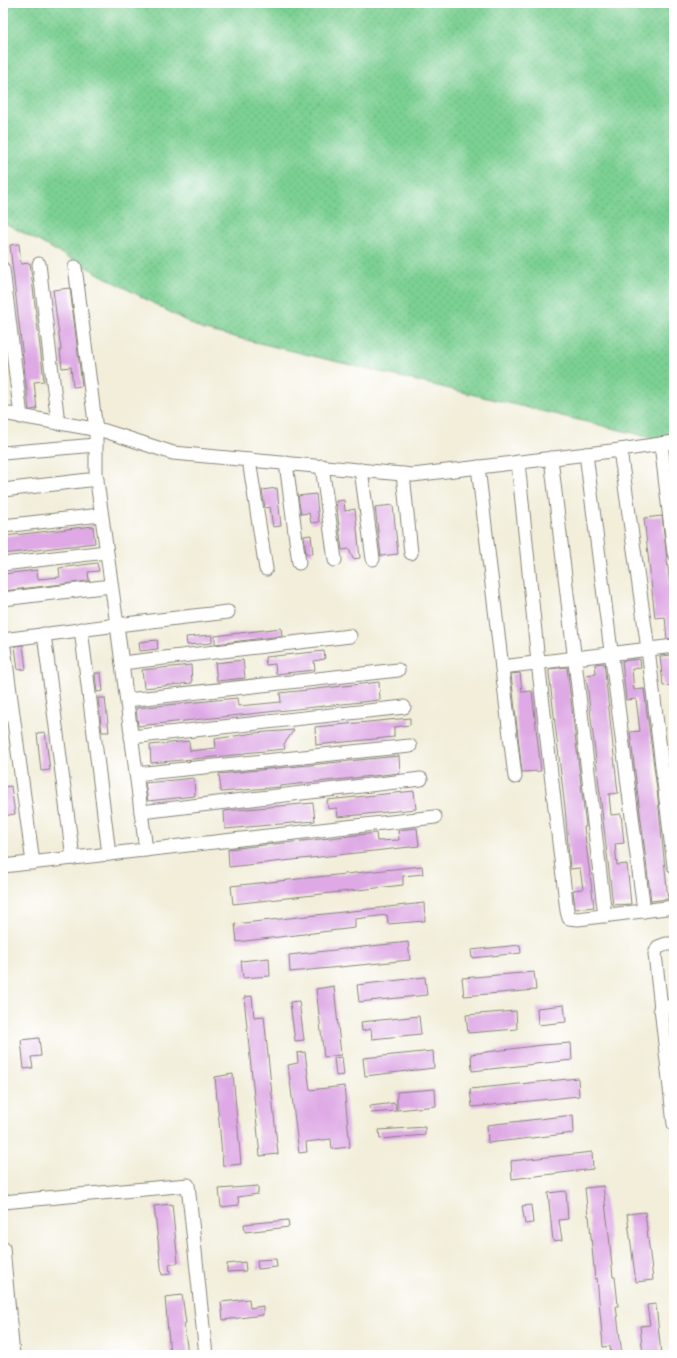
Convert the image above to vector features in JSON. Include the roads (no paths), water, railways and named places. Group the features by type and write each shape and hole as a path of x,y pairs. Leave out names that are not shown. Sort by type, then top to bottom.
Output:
{"street":[{"path":"39,264 58,423"},
{"path":"75,268 96,430 97,479 146,850"},
{"path":"3,269 21,416"},
{"path":"3,413 96,430 173,453 413,475 674,442"},
{"path":"661,444 674,553"},
{"path":"3,453 96,445"},
{"path":"620,450 648,649 674,866"},
{"path":"586,454 644,911"},
{"path":"551,458 605,916"},
{"path":"249,460 266,569"},
{"path":"518,462 538,662 566,911 569,918 578,919 674,907"},
{"path":"286,463 299,563"},
{"path":"322,466 335,560"},
{"path":"478,467 515,778"},
{"path":"361,470 373,559"},
{"path":"403,474 411,553"},
{"path":"3,490 97,479"},
{"path":"3,526 102,515"},
{"path":"3,564 106,552"},
{"path":"3,599 111,586"},
{"path":"33,863 3,640 81,629 228,612"},
{"path":"81,629 110,854"},
{"path":"44,634 73,858"},
{"path":"122,663 350,636"},
{"path":"502,667 674,646"},
{"path":"126,700 398,670"},
{"path":"131,737 404,707"},
{"path":"136,774 410,746"},
{"path":"141,812 421,780"},
{"path":"3,866 436,817"},
{"path":"674,944 666,944 658,948 655,954 660,1008 672,1082 674,1124"},
{"path":"660,1008 674,1006"},
{"path":"3,1202 188,1185 206,1355"},
{"path":"3,1248 13,1355"}]}
